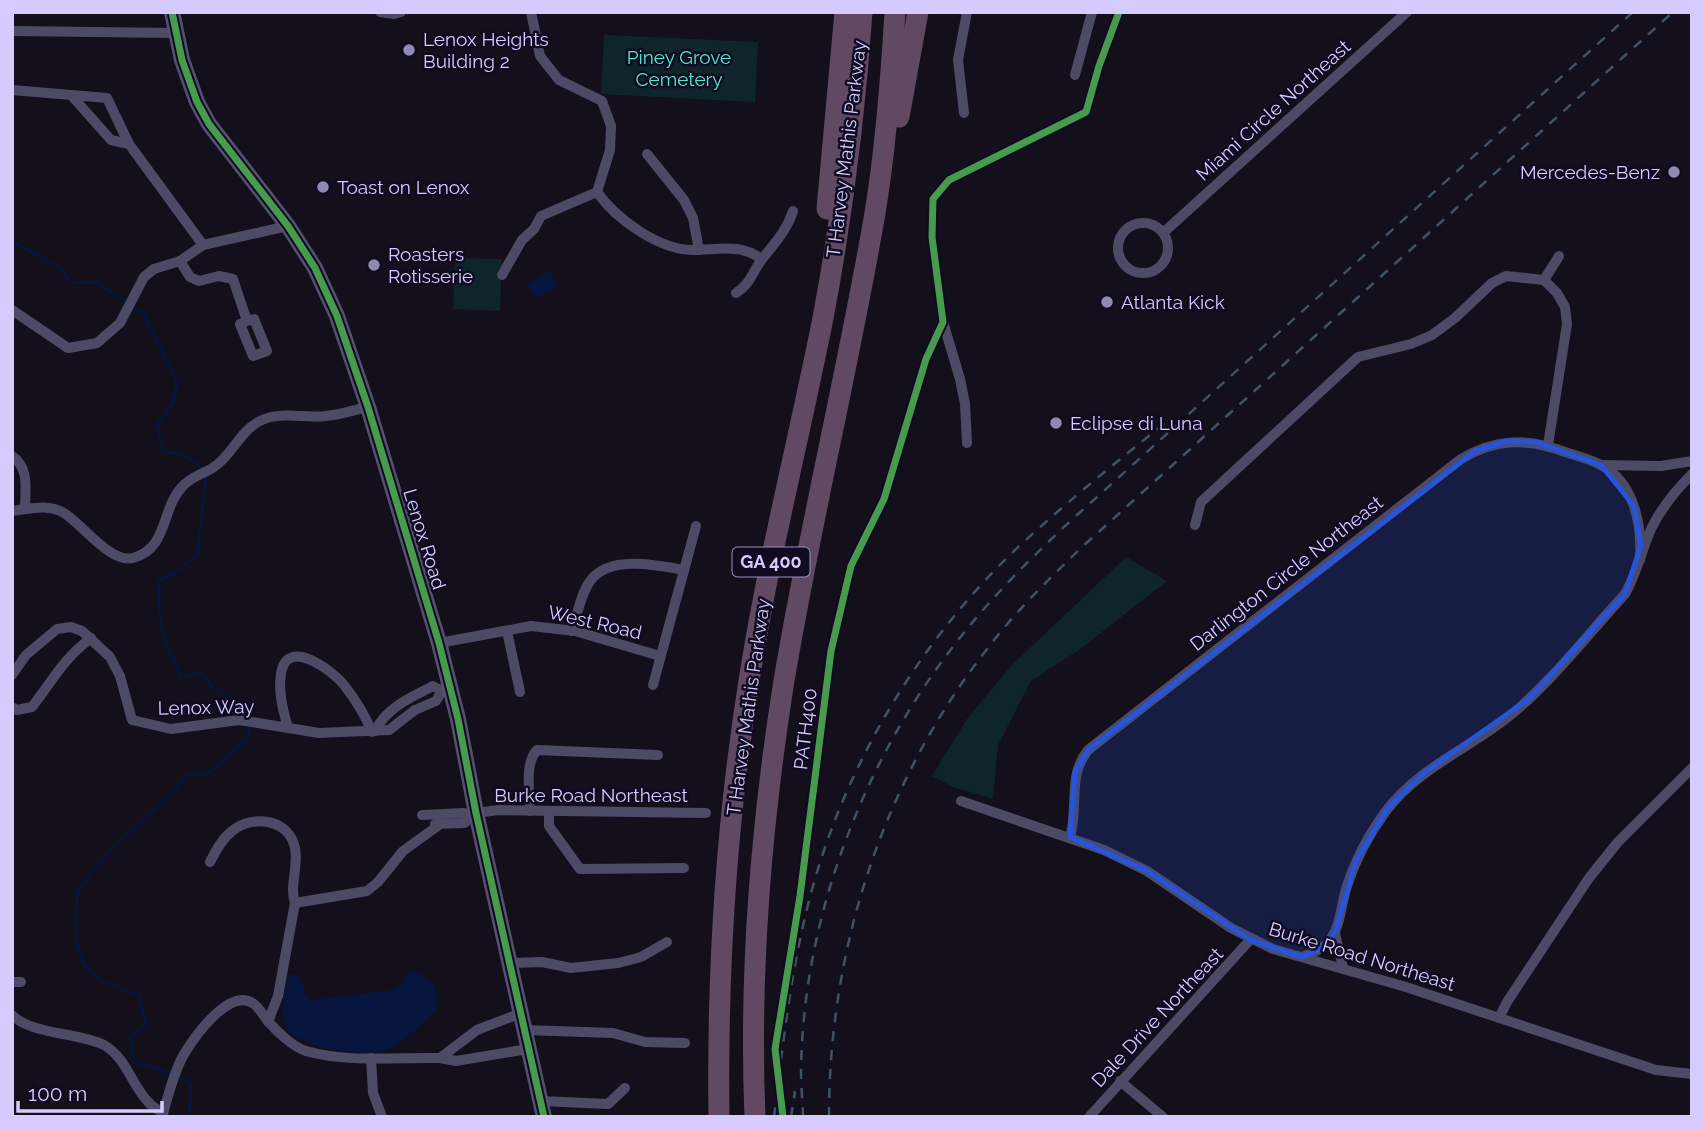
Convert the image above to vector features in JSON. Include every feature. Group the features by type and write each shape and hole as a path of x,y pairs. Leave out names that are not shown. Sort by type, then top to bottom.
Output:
{"highway":[{"path":"793,456 827,202 845,12"},
{"name":"T Harvey Mathis Parkway","path":"719,1117 722,946 735,786 751,668 841,212 862,12"},
{"name":"T Harvey Mathis Parkway","path":"755,1117 757,934 776,738 795,622 876,211 895,12"},
{"path":"876,211 891,158 918,12"}],"street":[{"name":"Lenox Road","path":"172,12 187,79 197,102 209,124 288,226 315,268 327,292 368,407 439,643 472,814 510,962 542,1109"},
{"path":"380,12 401,12"},
{"path":"502,275 522,240 534,229 541,216 597,192 610,150 611,126 602,101 559,80 552,72 540,56 531,12"},
{"path":"964,113 958,60 967,12"},
{"path":"1075,75 1092,12"},
{"name":"Miami Circle Northeast","path":"1163,233 1408,12"},
{"path":"12,32 176,33"},
{"path":"12,90 107,98 129,145 203,245"},
{"path":"71,95 111,140 129,145"},
{"path":"647,154 684,200 693,218 699,250"},
{"path":"597,192 609,209 626,223 667,245 690,250 746,250 761,259"},
{"path":"736,293 751,279 761,259 775,246 793,211"},
{"path":"1144,223 1163,233 1168,251 1166,259 1158,268 1137,273 1125,266 1119,258 1117,246 1124,231 1131,226 1144,223"},
{"path":"12,310 68,348 97,344 120,323 144,277 154,269 180,261 203,245 288,226"},
{"path":"1544,280 1559,256"},
{"path":"180,261 190,277 199,281 219,276 233,279 247,321"},
{"path":"1195,525 1201,502 1358,356 1411,344 1432,335 1455,318 1492,283 1506,276 1544,280 1557,293 1565,307 1567,324 1548,445"},
{"path":"943,322 965,404 967,443"},
{"path":"12,511 40,506 63,512 106,549 122,558 131,559 147,553 158,540 172,500 182,485 212,468 229,454 246,431 258,422 282,416 326,416 368,407"},
{"name":"Darlington Circle Northeast","path":"1070,837 1075,822 1075,772 1088,750 1461,458 1491,444 1524,441 1548,445 1601,465 1661,466 1692,461"},
{"path":"12,456 23,466 25,509"},
{"name":"Darlington Circle Northeast","path":"1601,465 1620,482 1634,506 1640,531 1640,560"},
{"path":"1343,968 1335,933 1346,887 1370,833 1388,808 1424,773 1494,727 1530,698 1625,594 1633,581 1651,529 1663,507 1692,474"},
{"path":"653,685 696,526"},
{"path":"572,631 590,581 602,570 645,563 684,570"},
{"name":"West Road","path":"439,643 531,626 572,631 660,656"},
{"path":"12,675 26,655 57,629 71,627 91,638 75,650 57,670 32,707 17,710 12,707"},
{"path":"508,631 520,692"},
{"name":"Lenox Way","path":"91,638 110,657 120,676 132,720 148,726 171,729 239,720 319,733 389,730 415,710 436,701 446,689"},
{"path":"288,728 281,699 281,671 291,658 310,658 342,683 374,731 393,709 409,699 433,686 446,689"},
{"path":"409,699 415,710"},
{"path":"530,811 529,767 537,750 658,755"},
{"path":"1499,1018 1589,878 1618,842 1692,768"},
{"name":"Burke Road Northeast","path":"961,801 1104,850 1147,871 1250,940 1656,1070 1692,1074"},
{"name":"Burke Road Northeast","path":"295,903 367,891 403,852 446,821 463,813 498,810 706,813"},
{"path":"549,811 549,826 580,869 684,868"},
{"path":"210,862 222,840 235,828 257,820 277,825 288,834 295,846 292,894 295,903 278,996 268,1022"},
{"path":"1302,957 1324,946 1335,933"},
{"name":"Dale Drive Northeast","path":"1089,1117 1250,940"},
{"path":"510,962 542,962 570,968 618,963 641,957 667,942"},
{"path":"12,1015 17,1020 38,1027 104,1045 122,1063 149,1104 163,1115 166,1098 183,1057 207,1023 228,1004 238,999 253,1002 268,1022 301,1050 334,1058 440,1058 456,1061 528,1049"},
{"path":"440,1058 461,1043 467,1042 477,1030 521,1013"},
{"path":"525,1030 613,1033 645,1041 685,1043"},
{"path":"461,1043 465,1059"},
{"path":"371,1058 373,1093 382,1117"},
{"path":"1120,1081 1163,1117"},
{"path":"542,1109 608,1104 625,1088"}],"highlighted area":[{"path":"1506,441 1536,442 1601,465 1634,506 1641,545 1625,594 1530,698 1424,773 1388,808 1356,861 1335,933 1318,950 1302,957 1250,940 1147,871 1070,837 1075,772 1088,750 1475,451"}],"green space":[{"name":"Piney Grove Cemetery","path":"604,35 758,42 755,102 601,94"},
{"path":"455,258 502,259 500,311 453,309"},
{"path":"1126,557 1167,581 1079,650 1031,681 998,745 993,799 953,787 932,776 967,719 1011,666"}],"water":[{"path":"550,270 557,286 536,298 527,285"},
{"path":"415,972 434,987 436,1011 389,1049 365,1053 315,1045 290,1032 284,1024 282,1006 287,975 298,975 305,995 311,1000 394,990 404,977"}],"waterway":[{"path":"12,241 61,269 71,283 96,282 126,302"},
{"path":"132,306 143,313 176,380 172,403 157,423 163,451 186,456 201,468"},
{"path":"204,474 206,478 197,555 172,575 159,581 161,620 166,641 181,677 202,672 213,688 252,709 251,718"},
{"path":"171,1075 152,1066 136,1064 131,1037 146,1024 139,995 102,981 93,975 81,958 76,929 78,892 119,842 167,798 187,774 207,774 248,739 250,724"},
{"path":"177,1077 191,1083 189,1117"}],"railway":[{"path":"803,1117 801,1074 804,1015 813,956 827,898 846,840 869,785 896,732 928,681 963,634 1012,578 1065,526 1633,12"},
{"path":"829,1117 839,991 869,869 891,811 918,754 950,700 987,649 1020,609 1081,548 1673,12"},
{"path":"774,1117 784,1034 810,897 843,801 889,710 916,666 980,586 1052,517 1165,423"},
{"path":"791,1117 795,1091"}],"cycle path":[{"path":"172,12 182,60 197,102 209,124 288,226 315,268 337,316 368,407 439,643 458,719 476,813 544,1117"},
{"name":"PATH400","path":"783,1117 775,1049 800,896 831,651 851,566 884,499 926,359 943,322 932,237 933,199 949,180 1086,112 1119,12"}],"place":[{"name":"Lenox Heights Building 2","path":"409,50"},
{"name":"Mercedes-Benz","path":"1674,172"},
{"name":"Toast on Lenox","path":"323,187"},
{"name":"Roasters Rotisserie","path":"374,265"},
{"name":"Atlanta Kick","path":"1107,302"},
{"name":"Eclipse di Luna","path":"1056,423"}]}
